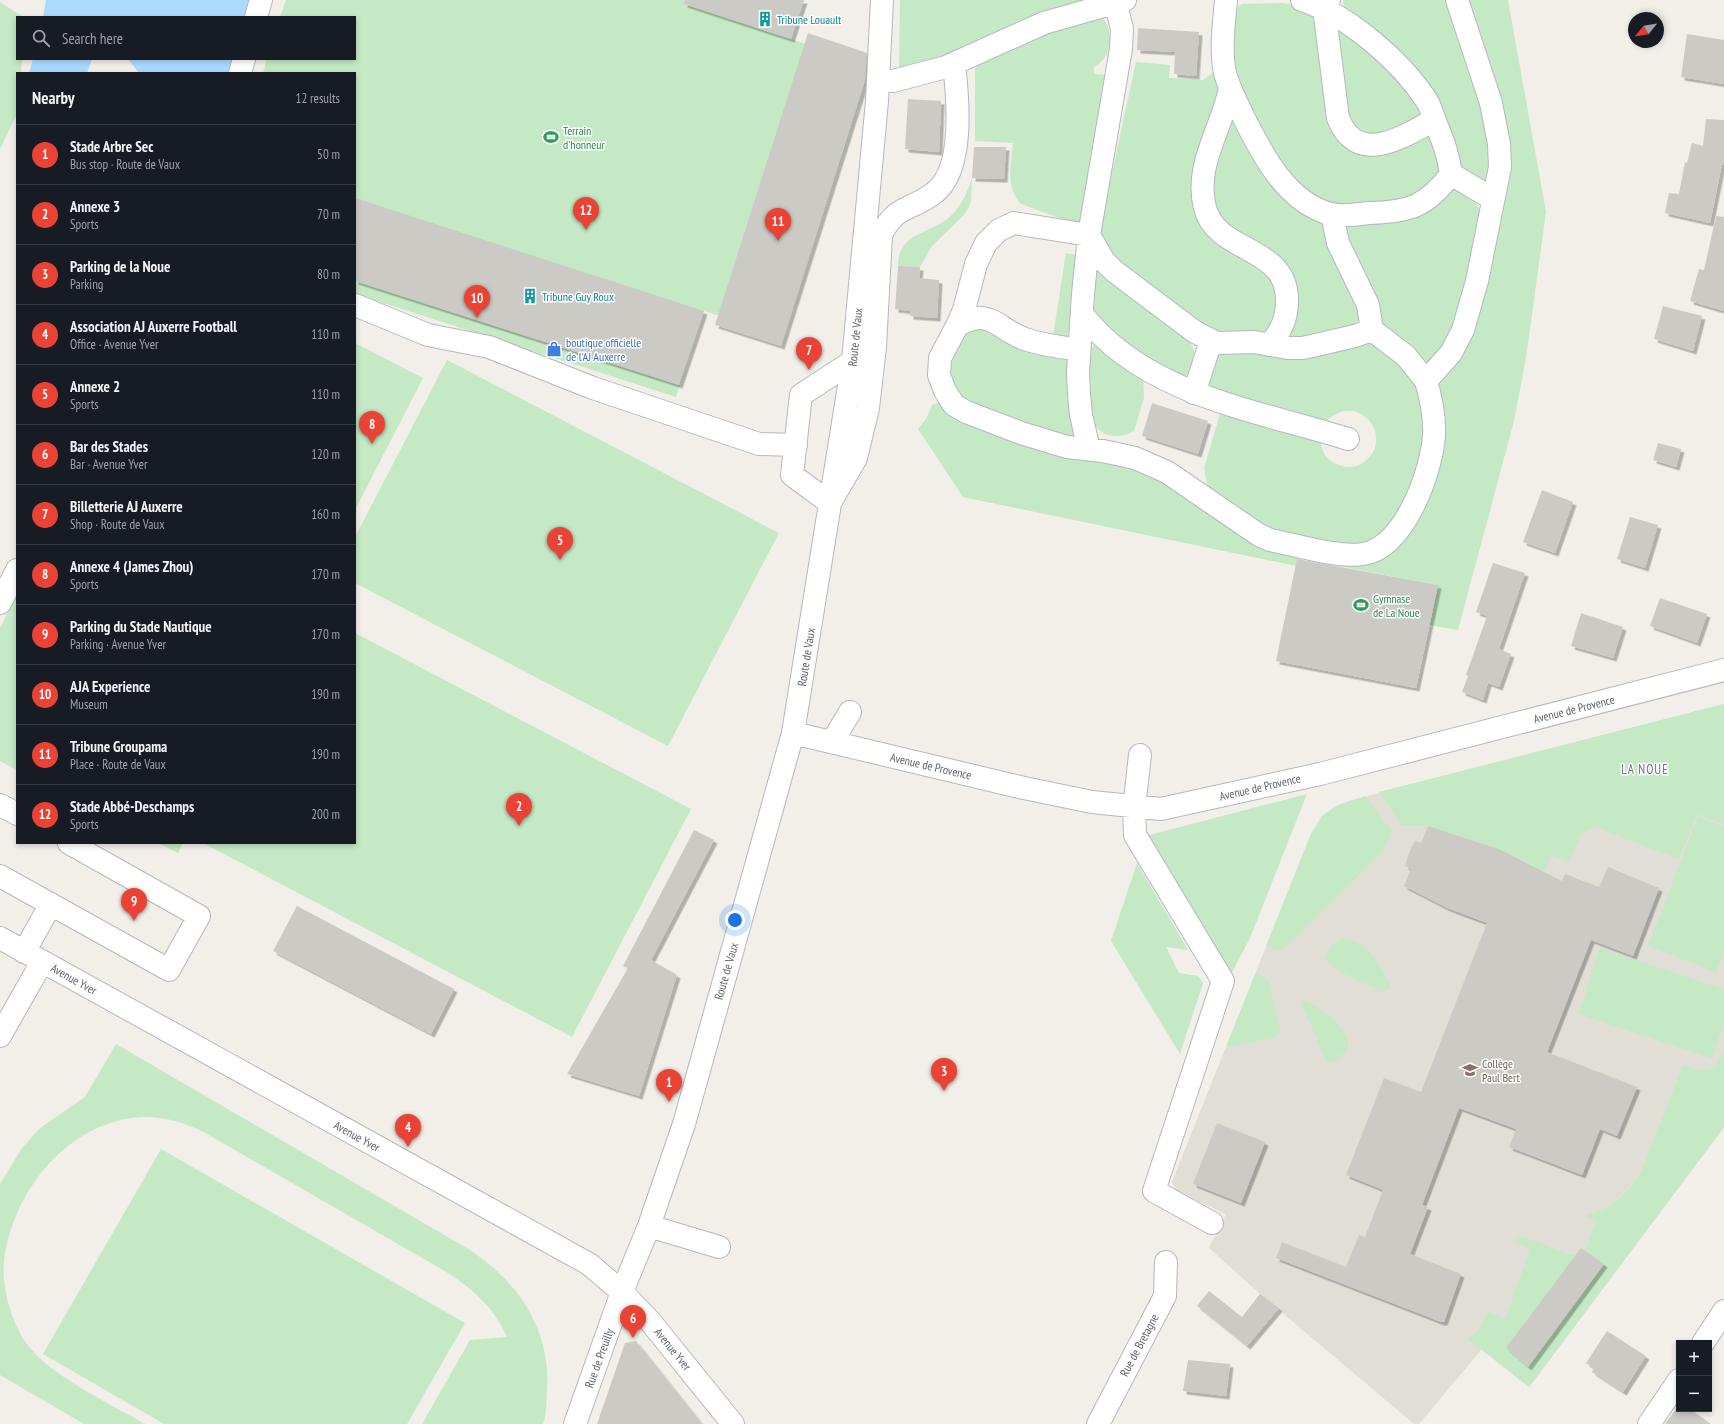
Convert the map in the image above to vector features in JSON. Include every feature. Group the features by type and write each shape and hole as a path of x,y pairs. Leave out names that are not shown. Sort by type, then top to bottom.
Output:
{"street":[{"path":"256,16 261,0"},
{"name":"Route de Vaux","path":"622,1292 649,1226 684,1124 792,733 853,360 878,79 882,0"},
{"path":"1226,0 1222,52 1225,73 1230,88 1263,156 1274,171 1300,196 1313,206 1332,214 1384,213 1411,208 1432,196 1451,174 1448,152 1428,102 1402,69 1326,4 1302,0"},
{"path":"1426,381 1451,353 1463,330 1477,281 1500,167 1496,127 1491,103 1458,0"},
{"path":"878,79 894,81 954,64 1044,23 1119,1 1122,29 1121,50 1089,235 1079,350 1078,373 1080,415 1089,449"},
{"path":"1326,4 1338,118 1343,131 1350,139 1380,145 1398,139 1434,120"},
{"path":"240,72 244,60"},
{"path":"853,360 801,394 792,475 830,503 856,458 868,408 875,347 881,235 887,223 897,212 935,193 944,183 951,171 956,138 957,97 954,64"},
{"path":"1230,88 1204,167 1203,198 1210,220 1218,230 1228,238 1268,260 1279,272 1284,283 1287,296 1287,312 1284,324 1277,336 1269,345"},
{"path":"1451,174 1493,200"},
{"path":"1089,235 1014,223 1000,230 986,243 976,264 964,310 940,358 939,375 945,391 954,405 966,412 1020,433 1067,447 1089,449 1135,458 1166,472 1260,535 1270,540 1335,553 1364,554 1376,550 1395,533 1412,510 1423,484 1432,453 1434,434 1431,396 1426,381 1406,356 1372,330 1368,305 1338,243 1332,214"},
{"path":"1089,235 1104,261 1114,271 1195,332 1211,341 1228,344 1254,342 1303,348 1355,336 1372,330"},
{"path":"356,305 428,335 489,347 593,388 759,444 796,445"},
{"path":"1082,314 1108,342 1136,363 1157,376 1194,393 1348,438"},
{"path":"957,326 969,319 978,317 987,319 1004,327 1023,339 1079,350"},
{"path":"1194,393 1211,341"},
{"path":"0,603 16,572"},
{"name":"Avenue de Provence","path":"792,733 1024,788 1092,802 1134,808 1161,809 1308,777 1724,670"},
{"path":"832,742 850,712"},
{"path":"1140,755 1134,808 1136,835 1223,981 1154,1192 1212,1223"},
{"path":"0,805 16,813"},
{"path":"0,876 169,970 199,916 71,844"},
{"path":"0,1036 23,996 33,957 51,904"},
{"name":"Avenue Yver","path":"0,938 589,1264 622,1292 663,1336 733,1424"},
{"path":"649,1226 719,1247"},
{"name":"Rue de Bretagne","path":"1098,1424 1165,1296 1166,1262"},
{"name":"Rue de Preuilly","path":"575,1424 622,1292"},
{"path":"1705,1340 1724,1311"},
{"path":"1649,1424 1676,1384"}],"shaded area":[{"name":"Collège Paul Bert","path":"1724,704 1724,1127 1529,1387 1482,1349 1419,1424 1414,1424 1260,1294 1209,1248 1226,1214 1176,1191 1172,1182 1311,834 1322,816 1336,806 1349,801"}],"green space":[{"path":"286,0 804,0 791,39 817,48 821,38 874,56 781,346 728,329 730,319 704,311 676,397 356,294 356,72 263,72 267,60 356,60 356,16 280,16"},
{"path":"900,0 1091,0 953,56 899,69"},
{"path":"1343,0 1450,0 1492,145 1488,180 1482,182 1464,172 1454,150 1344,9"},
{"path":"1465,0 1508,0 1546,212 1526,358 1514,421 1458,630 1429,625 1437,585 1298,558 1296,566 963,497 918,429 926,419 932,405 938,403 963,418 1133,465 1204,504 1349,561 1418,514 1434,382 1500,201"},
{"path":"0,2 21,16 16,16 16,60 22,60 21,72 16,72 16,116 0,149"},
{"path":"1282,3 1296,5 1317,14 1346,145 1430,129 1443,172 1409,201 1333,207 1316,200 1279,167 1232,72 1232,10 1242,4"},
{"path":"1100,15 1108,28 1110,43 1105,57 1094,67 1094,74 1105,75 1083,217 1080,222 1073,223 1021,204 1016,197 1011,183 1010,167 1013,143 975,141 975,70 977,64 993,51"},
{"path":"1332,24 1396,74 1425,116 1379,138 1349,127"},
{"path":"1136,62 1170,65 1169,78 1203,80 1214,72 1221,90 1198,198 1279,284 1272,333 1218,337 1118,267 1100,237 1100,228"},
{"path":"1230,111 1326,228 1363,307 1361,324 1302,342 1289,338 1293,296 1231,234 1208,197"},
{"path":"972,178 971,200 964,215 932,246 920,267 898,266 899,255 908,241 938,225 951,216 962,201"},
{"path":"1454,187 1472,199 1483,217 1452,338 1428,365 1382,324 1343,241 1346,223"},
{"path":"1066,253 1077,255 1070,305 1070,339 1053,336"},
{"path":"1094,259 1182,330 1190,342 1195,354 1194,365 1191,371 1185,376 1175,375 1113,337 1089,305"},
{"path":"970,324 1073,354 1077,434 1074,438 969,405 951,388 947,360"},
{"path":"1367,342 1379,344 1403,360 1424,398 1425,452 1393,524 1363,547 1272,533 1212,493 1207,484 1204,468 1222,407 1320,434 1322,447 1327,458 1340,466 1355,467 1361,464 1372,454 1376,442 1375,431 1369,420 1360,413 1348,411 1336,414 1323,425 1205,385 1214,356 1223,351"},
{"path":"356,344 423,378 356,508"},
{"path":"1099,344 1143,377 1144,398 1134,431 1121,436 1104,433 1094,425 1090,419 1086,353 1091,347"},
{"path":"447,360 779,533 668,746 356,584 356,535"},
{"path":"16,597 16,769 0,761 0,628"},
{"path":"356,634 691,809 572,1037 205,844 356,844"},
{"path":"1724,704 1724,824 1697,814 1679,859 1595,827 1581,834 1569,861 1551,855 1544,872 1521,860 1475,840 1426,826 1402,826 1379,792"},
{"path":"1307,794 1250,938 1229,978 1142,837"},
{"path":"1365,796 1391,830 1390,837 1382,852 1288,945 1279,950 1266,946 1311,834 1322,816 1336,806"},
{"path":"1698,817 1724,827 1724,951 1716,972 1648,946"},
{"path":"160,844 182,844 178,853"},
{"path":"1137,863 1188,950 1166,947 1179,973 1198,976 1203,983 1180,1054 1111,941"},
{"path":"1343,939 1364,946 1372,954 1390,983 1389,989 1382,991 1359,981 1337,969 1324,958 1332,944"},
{"path":"1600,948 1724,989 1724,1022 1712,1058 1579,1014"},
{"path":"1256,972 1269,981 1280,1030 1279,1034 1275,1038 1226,1047"},
{"path":"1300,1000 1314,1006 1330,1017 1343,1030 1347,1037 1348,1047 1332,1062 1326,1060"},
{"path":"116,1044 470,1250 488,1263 517,1293 537,1328 544,1347 547,1368 547,1391 543,1424 422,1424 470,1340 507,1337 502,1326 481,1299 463,1283 443,1270 202,1131 181,1123 151,1117 116,1121 91,1131 69,1145 49,1164 32,1186 19,1210 9,1236 4,1262 4,1282 6,1293 16,1325 26,1343 50,1367 65,1378 145,1424 84,1424 0,1375 0,1184 22,1148 40,1128 85,1097"},
{"path":"1724,1049 1724,1127 1529,1387 1468,1339 1479,1330 1488,1312 1505,1319 1530,1250 1515,1242 1518,1238 1524,1237 1583,1259 1596,1221 1585,1216 1611,1205 1625,1193 1637,1179 1642,1170 1683,1065 1704,1070 1709,1069 1717,1063"},
{"path":"161,1149 465,1323 407,1424 164,1424 43,1354"}],"water":[{"path":"46,0 249,0 245,16 43,16"},
{"path":"33,60 92,60 87,72 29,72"},
{"path":"129,60 235,60 231,72 138,72"}],"building":[{"name":"Tribune Louault","path":"685,0 804,0 791,39 684,4"},
{"path":"1138,28 1199,32 1196,76 1174,74 1175,52 1137,50"},
{"path":"808,33 867,53 865,81 781,346 715,325"},
{"path":"1687,34 1724,40 1724,84 1681,77"},
{"path":"908,99 941,101 939,152 905,149"},
{"path":"1706,119 1724,120 1724,165 1722,164 1710,223 1665,213 1669,193 1679,194 1685,162 1687,163 1692,143 1703,146"},
{"path":"974,147 1006,147 1004,179 972,178"},
{"name":"Tribune Guy Roux","path":"356,198 704,311 679,385 356,281"},
{"path":"1716,216 1724,217 1724,311 1690,301 1699,269 1704,270"},
{"path":"898,266 920,267 919,278 939,280 937,318 910,316 910,311 895,309"},
{"path":"1663,306 1702,316 1693,351 1654,339"},
{"path":"1152,403 1208,421 1198,454 1142,436"},
{"path":"1658,443 1681,449 1676,467 1653,460"},
{"path":"1542,490 1573,502 1555,553 1523,542"},
{"path":"1630,517 1658,525 1645,568 1617,559"},
{"name":"Gymnase de La Noue","path":"1297,559 1438,585 1416,688 1276,661"},
{"path":"1493,563 1525,573 1499,649 1511,654 1499,687 1488,683 1483,700 1462,692 1468,676 1466,675 1487,616 1476,612"},
{"path":"1660,598 1707,614 1697,643 1650,626"},
{"path":"1581,613 1623,627 1613,658 1571,646"},
{"path":"1428,826 1499,849 1562,881 1565,874 1599,887 1608,867 1659,888 1633,956 1591,940 1547,1052 1637,1087 1617,1136 1600,1129 1582,1175 1509,1147 1516,1129 1459,1108 1422,1205 1428,1207 1410,1254 1461,1274 1444,1322 1276,1258 1282,1242 1346,1267 1359,1235 1365,1237 1383,1190 1346,1175 1384,1078 1421,1092 1487,923 1447,908 1404,886 1411,869 1405,866 1410,850 1415,841 1421,843"},
{"path":"694,830 714,840 651,960 677,975 639,1096 567,1074 628,968 623,966"},
{"path":"297,906 454,989 431,1034 273,951"},
{"path":"1217,1123 1265,1142 1241,1203 1193,1184"},
{"path":"1581,1248 1604,1264 1528,1367 1506,1348"},
{"path":"1209,1291 1242,1317 1260,1294 1279,1308 1247,1346 1197,1306"},
{"path":"1607,1331 1646,1356 1623,1392 1592,1372 1594,1368 1586,1363"},
{"path":"636,1341 702,1424 597,1424 625,1343"},
{"path":"1188,1360 1230,1364 1226,1396 1183,1391"},
{"path":"1676,1409 1676,1412 1694,1412 1711,1424 1665,1424"}],"place":[{"name":"Tribune Louault","path":"765,19"},
{"name":"Terrain d'honneur","path":"551,137"},
{"name":"Stade Abbé-Deschamps","path":"586,230"},
{"name":"Tribune Groupama","path":"778,241"},
{"name":"Tribune Guy Roux","path":"530,296"},
{"name":"AJA Experience","path":"477,318"},
{"name":"boutique officielle de l'AJ Auxerre","path":"554,349"},
{"name":"Billetterie AJ Auxerre","path":"809,370"},
{"name":"Annexe 4 (James Zhou)","path":"372,444"},
{"name":"Annexe 2","path":"560,560"},
{"name":"Gymnase de La Noue","path":"1361,605"},
{"name":"Annexe 3","path":"519,826"},
{"name":"Parking du Stade Nautique","path":"134,921"},
{"name":"Collège Paul Bert","path":"1470,1070"},
{"name":"Parking de la Noue","path":"944,1091"},
{"name":"Stade Arbre Sec","path":"669,1102"},
{"name":"Association AJ Auxerre Football","path":"408,1147"},
{"name":"Bar des Stades","path":"633,1338"}],"district":[{"name":"LA NOUE","path":"1645,769"}]}
